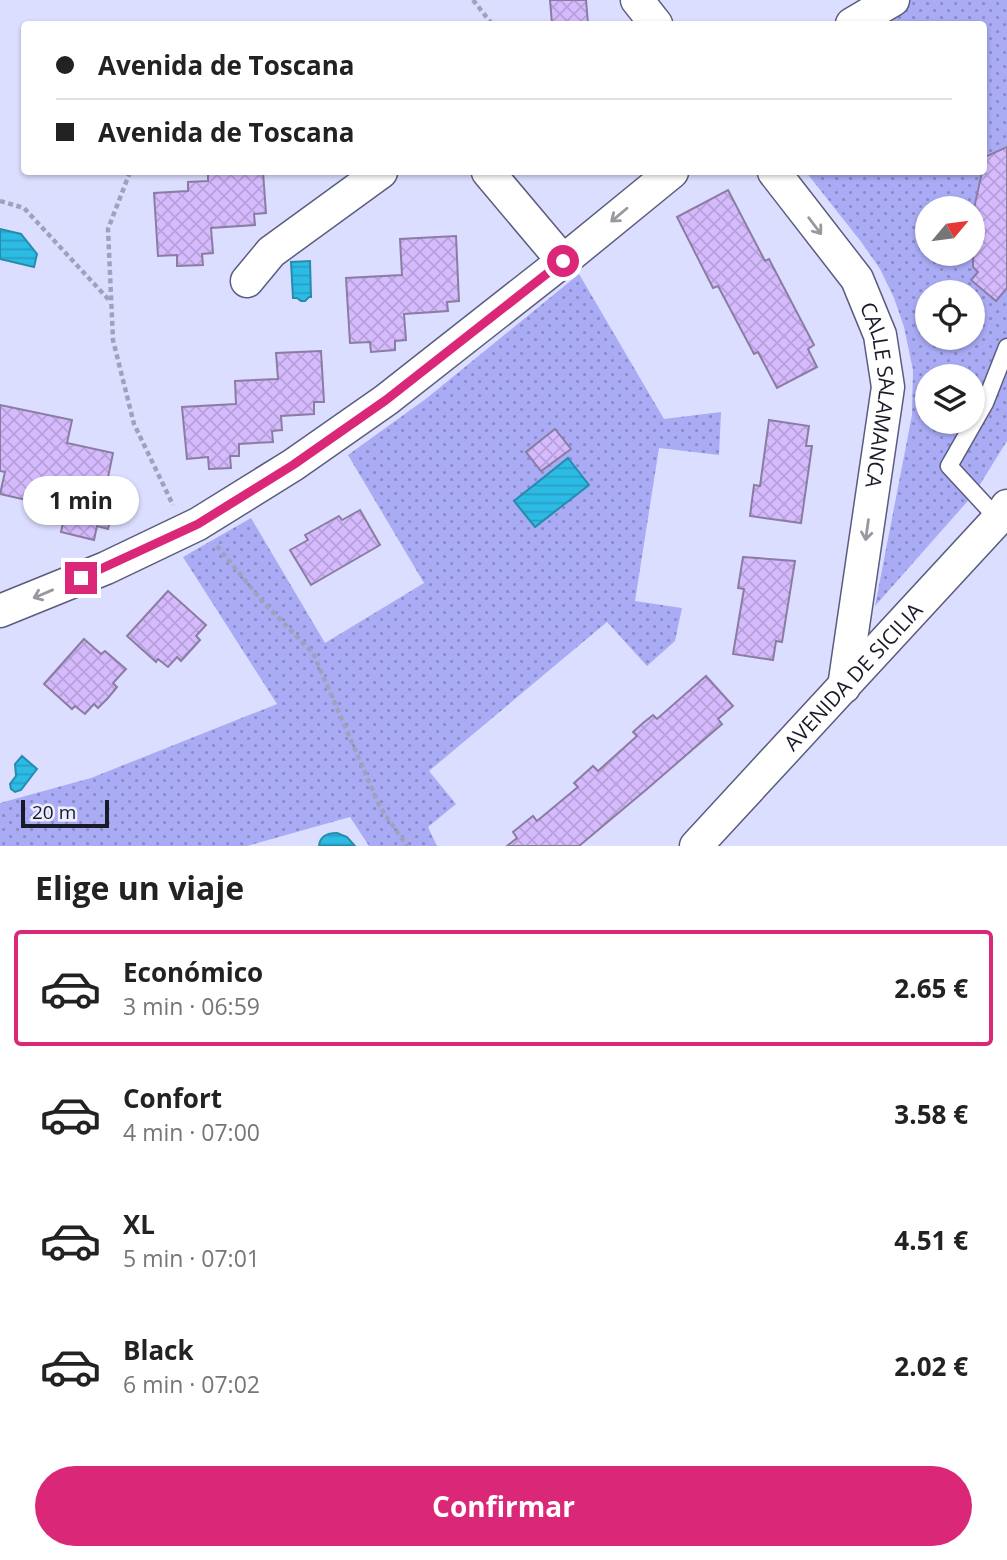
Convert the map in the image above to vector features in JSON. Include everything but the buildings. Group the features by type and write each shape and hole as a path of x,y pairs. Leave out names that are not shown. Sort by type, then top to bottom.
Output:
{"street":[{"path":"637,0 654,21"},
{"path":"857,21 894,0"},
{"path":"247,281 271,252 377,175"},
{"path":"491,175 563,261"},
{"path":"2,607 106,568 198,524 293,465 386,400 668,175"},
{"name":"CALLE SALAMANCA","path":"776,175 856,279 880,335 888,387 844,687"},
{"name":"AVENIDA DE SICILIA","path":"696,846 1002,512"}],"lane":[{"path":"1002,512 949,466 985,403 1007,347"}],"path":[{"path":"472,0 490,21"},
{"path":"0,201 24,208 111,302"}],"shaded area":[{"path":"906,0 1007,0 1007,441 974,494 875,606 912,415 913,370 904,327 880,269 808,175 987,175 987,21 870,21"},
{"path":"0,229 21,234 37,254 34,267 0,259"},
{"path":"310,261 311,297 301,301 293,298 291,262"},
{"path":"579,274 664,419 721,412 719,455 659,448 635,601 682,608 675,641 647,666 607,622 429,771 456,804 428,827 437,846 369,846 350,817 247,846 0,846 0,803 91,778 277,704 183,557 251,518 325,643 424,583 348,455 427,398"},
{"path":"568,458 589,485 535,527 514,501"},
{"path":"22,756 37,769 21,790 15,792 10,784 16,776 15,764"},
{"path":"337,833 347,837 355,846 319,846 325,835"}],"route":[{"path":"81,578 198,524 293,465 386,400 563,261"}]}
